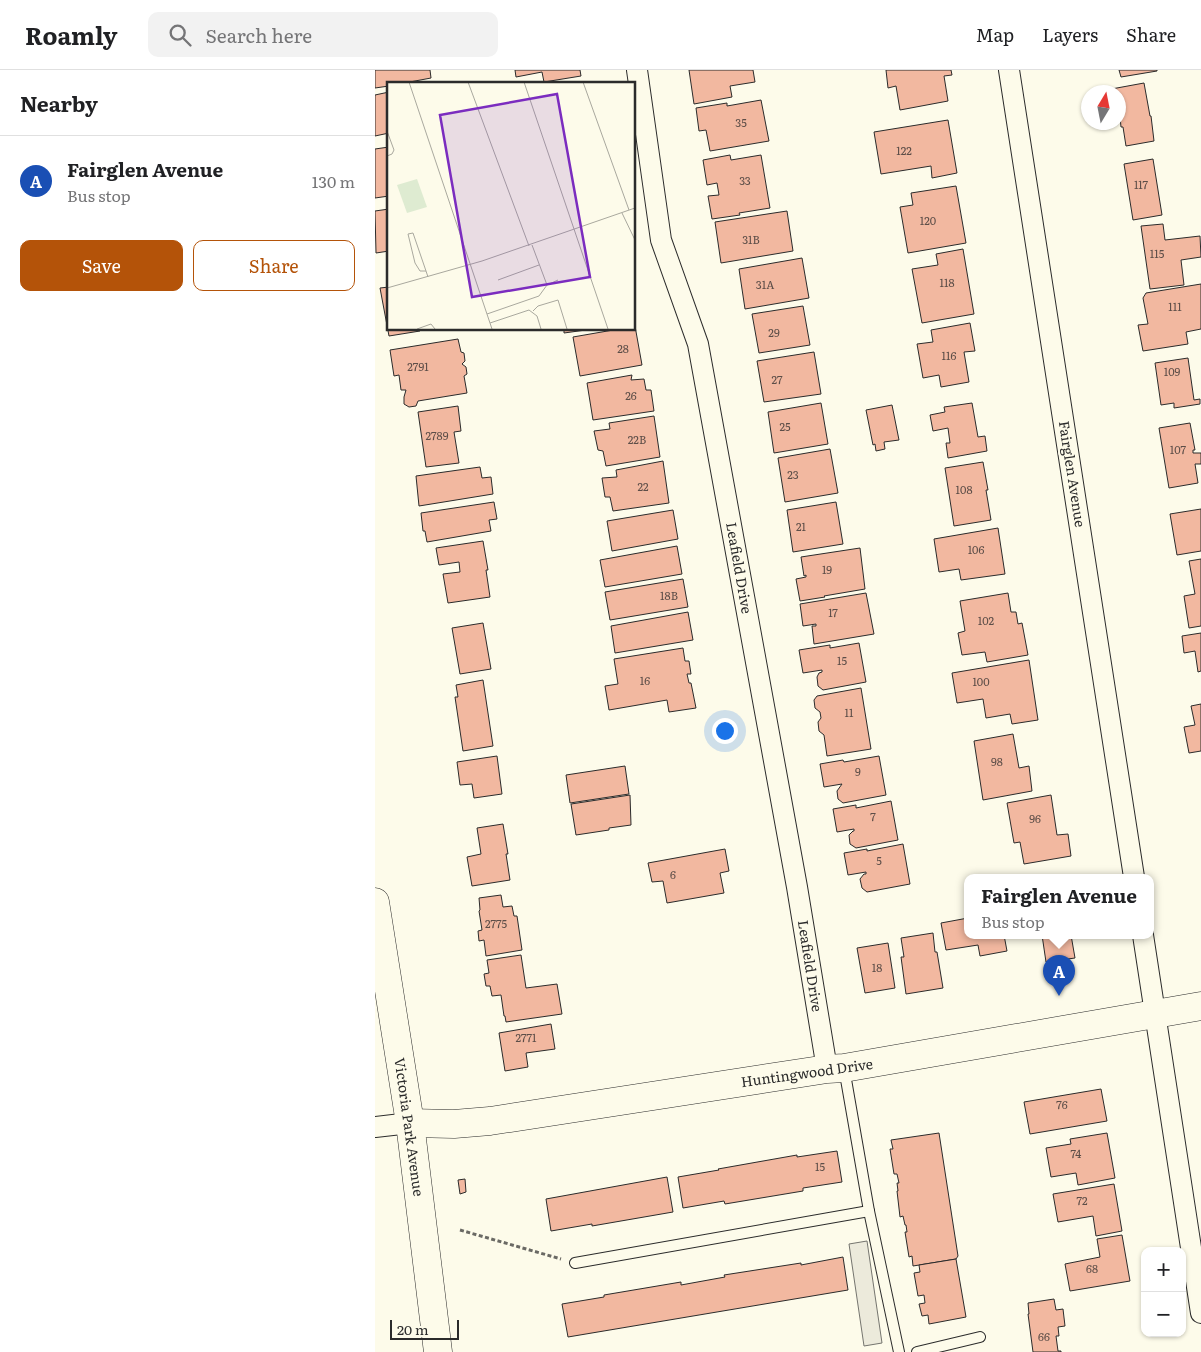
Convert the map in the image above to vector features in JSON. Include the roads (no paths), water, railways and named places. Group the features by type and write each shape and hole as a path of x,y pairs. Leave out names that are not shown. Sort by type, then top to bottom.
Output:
{"street":[{"name":"Leafield Drive","path":"637,70 661,240 698,344 797,887 836,1069"},
{"name":"Fairglen Avenue","path":"1009,70 1134,874"},
{"name":"Victoria Park Avenue","path":"375,902 411,1123 438,1352"},
{"path":"1144,939 1201,1313"},
{"name":"Huntingwood Drive","path":"411,1123 454,1124 491,1121 836,1069 1201,1006"},
{"path":"375,1127 411,1123"}],"lane":[{"path":"836,1069 899,1352"},
{"path":"575,1263 869,1211"},
{"path":"917,1352 980,1337"}],"place":[{"name":"Fairglen Avenue","path":"1059,996"}]}
